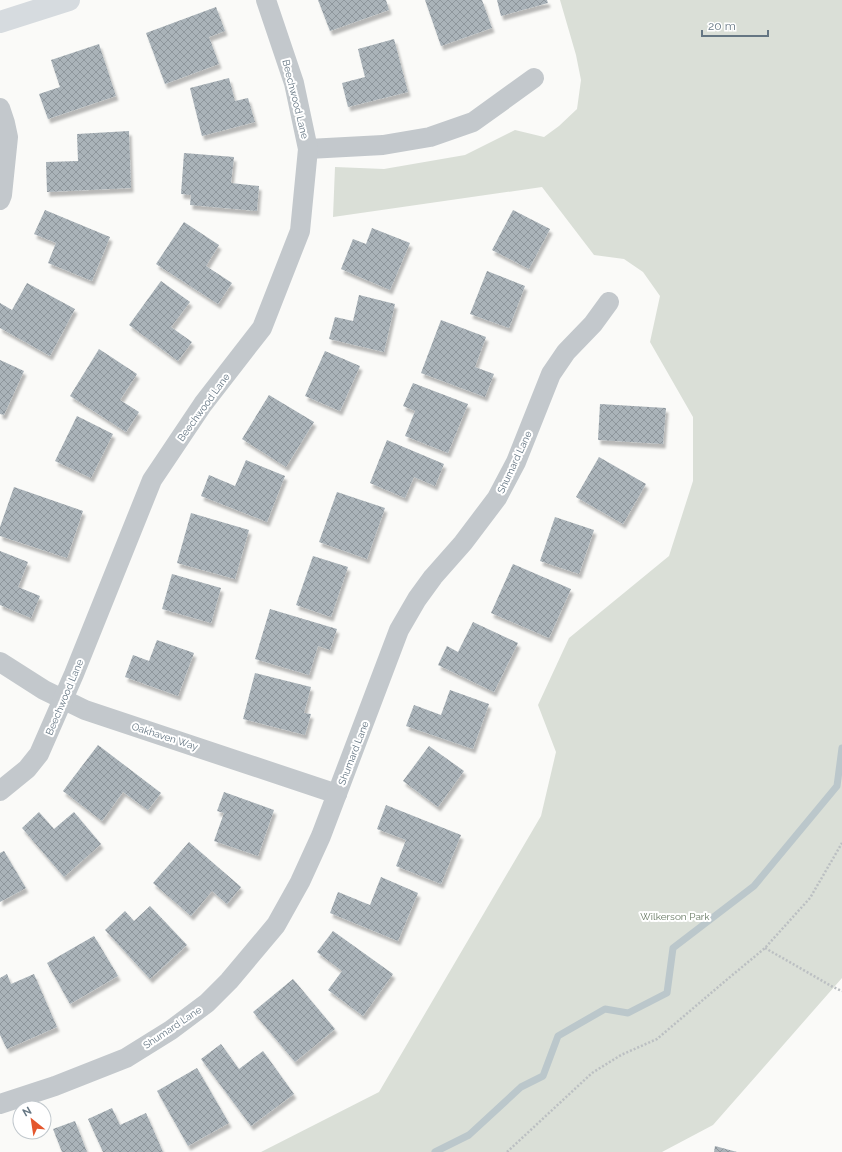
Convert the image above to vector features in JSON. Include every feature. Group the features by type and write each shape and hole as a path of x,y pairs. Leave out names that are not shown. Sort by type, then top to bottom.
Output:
{"main road":[{"path":"0,22 69,0"}],"street":[{"name":"Beechwood Lane","path":"0,791 27,768 39,754 63,699 152,480 203,404 262,328 300,231 308,148 294,83 266,0"},
{"path":"308,148 383,145 430,137 473,122 534,78"},
{"path":"0,108 8,137 2,195 0,200"},
{"name":"Shumard Lane","path":"0,1104 55,1086 126,1058 171,1030 207,1003 230,981 276,925 300,882 322,836 399,630 417,599 433,577 463,543 497,498 516,462 550,374 566,352 593,324 610,302"},
{"name":"Oakhaven Way","path":"0,662 44,690 92,712 337,794"}],"path":[{"path":"507,1152 592,1072 621,1055 657,1039 765,948 810,898 842,843"},
{"path":"765,948 842,991"}],"green space":[{"name":"Wilkerson Park","path":"560,0 842,0 842,978 713,1125 662,1152 261,1152 379,1092 541,816 556,752 538,705 569,638 669,556 693,481 693,417 650,342 660,296 643,272 624,259 594,255 542,187 333,217 335,167 384,169 465,155 515,130 544,137 559,126 577,109 581,80 576,55"}],"building":[{"path":"318,0 386,0 389,10 330,31"},
{"path":"425,0 482,0 492,28 441,46"},
{"path":"497,0 547,0 548,3 501,16"},
{"path":"216,7 225,31 209,37 219,64 165,84 146,33"},
{"path":"394,39 408,92 348,107 342,83 365,77 358,49"},
{"path":"99,44 116,96 48,119 39,94 60,87 51,60"},
{"path":"229,78 235,101 248,98 255,122 202,136 190,88"},
{"path":"129,131 131,188 47,192 46,162 78,161 77,134"},
{"path":"184,153 234,157 231,183 259,186 257,211 190,205 191,195 181,194"},
{"path":"45,210 110,237 92,281 48,263 56,243 34,234"},
{"path":"513,210 550,229 529,269 492,250"},
{"path":"184,222 219,245 206,266 232,283 218,304 156,264"},
{"path":"372,228 410,243 390,290 341,269 353,239 366,244"},
{"path":"487,271 525,286 509,328 470,314"},
{"path":"161,281 190,302 171,327 192,342 178,361 129,325"},
{"path":"27,283 75,309 50,356 0,328 0,303 12,310"},
{"path":"359,295 395,304 384,352 329,339 335,317 353,321"},
{"path":"441,320 486,337 475,367 494,374 485,397 421,373"},
{"path":"99,349 137,374 120,400 139,412 126,432 70,396"},
{"path":"325,351 360,366 340,411 305,396"},
{"path":"0,360 24,371 4,415 0,414"},
{"path":"413,383 468,404 448,453 405,436 415,411 403,406"},
{"path":"269,395 314,422 286,467 242,439"},
{"path":"600,404 666,408 663,444 598,440"},
{"path":"77,416 113,434 91,478 55,461"},
{"path":"387,440 444,464 435,486 414,477 405,498 370,483"},
{"path":"599,457 646,484 623,524 576,497"},
{"path":"246,460 285,476 267,522 201,496 209,475 235,486"},
{"path":"14,487 83,511 67,558 0,536 0,527"},
{"path":"337,492 385,508 367,559 319,542"},
{"path":"191,513 249,530 235,579 177,563"},
{"path":"555,517 594,530 579,574 540,561"},
{"path":"0,551 28,562 18,587 40,596 31,618 0,605"},
{"path":"313,556 348,567 331,617 296,605"},
{"path":"513,564 571,589 549,638 491,613"},
{"path":"172,574 221,588 211,623 162,609"},
{"path":"270,609 337,629 330,650 318,646 309,675 255,659"},
{"path":"473,622 518,643 494,692 438,665 447,646 458,652"},
{"path":"157,640 194,653 178,696 125,677 133,655 149,661"},
{"path":"255,673 311,687 304,713 311,714 305,735 243,719"},
{"path":"450,690 489,704 473,749 406,726 414,705 441,715"},
{"path":"98,745 161,793 148,810 123,792 102,821 63,791"},
{"path":"429,746 464,771 438,807 403,781"},
{"path":"224,792 274,810 258,856 214,841 224,813 217,811"},
{"path":"386,805 461,835 441,884 396,866 406,840 377,829"},
{"path":"39,812 54,829 74,812 101,844 64,877 22,828"},
{"path":"189,842 241,887 227,904 212,891 191,916 153,883"},
{"path":"4,851 26,888 0,902 0,853"},
{"path":"381,877 418,893 398,941 330,913 338,892 370,905"},
{"path":"150,906 187,945 150,979 105,930 125,911 134,921"},
{"path":"333,931 393,974 363,1016 328,990 342,971 317,952"},
{"path":"94,936 118,976 70,1004 47,963"},
{"path":"7,974 11,984 34,974 57,1027 7,1049 0,1035 0,978"},
{"path":"293,979 335,1029 295,1062 253,1012"},
{"path":"221,1044 239,1069 263,1051 294,1094 251,1126 201,1059"},
{"path":"197,1068 229,1123 188,1146 157,1091"},
{"path":"112,1108 120,1125 146,1113 163,1152 103,1152 88,1119"},
{"path":"75,1121 87,1152 62,1152 53,1129"},
{"path":"715,1146 737,1152 714,1152"}],"waterway":[{"path":"435,1152 469,1135 521,1087 543,1076 558,1036 605,1009 628,1013 667,993 673,948 754,886 837,786 842,748"}]}
